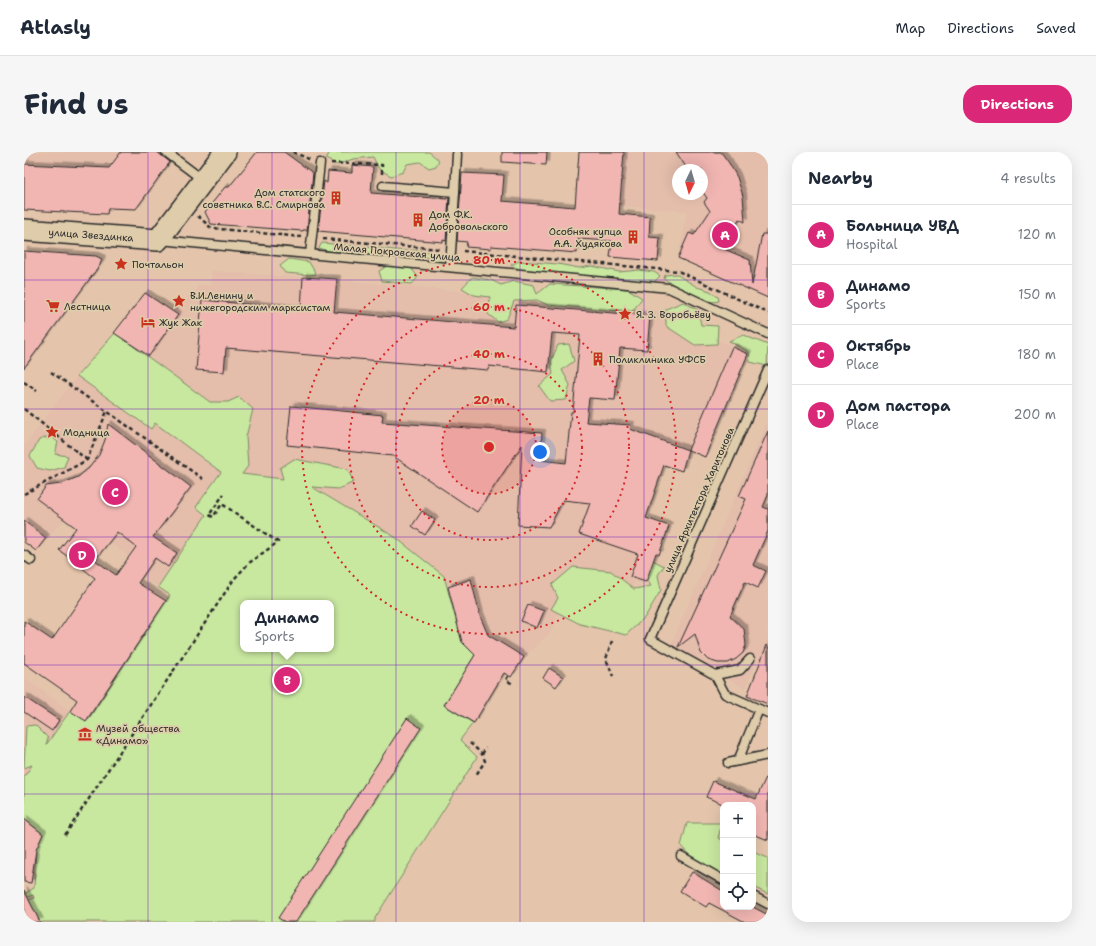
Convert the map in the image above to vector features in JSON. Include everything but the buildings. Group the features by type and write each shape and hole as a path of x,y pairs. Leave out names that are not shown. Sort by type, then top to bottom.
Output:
{"street":[{"path":"158,240 225,152"},
{"name":"улица Звездинка","path":"24,230 158,240"}],"lane":[{"path":"166,152 204,180"},
{"path":"450,267 458,153"},
{"path":"310,254 320,163"},
{"path":"383,186 455,192"},
{"name":"Малая Покровская улица","path":"158,240 669,288 768,334"},
{"name":"улица Архитектора Харитонова","path":"715,675 650,639 768,370"},
{"path":"750,659 740,670 715,675 725,694 768,713"},
{"path":"738,761 759,709"},
{"path":"728,763 768,755"},
{"path":"681,856 720,878"},
{"path":"756,898 768,904"}],"path":[{"path":"293,152 299,156 320,163 351,162 382,165 383,186"},
{"path":"198,215 202,221 210,226 220,229 678,271 768,313"},
{"path":"51,372 203,479"},
{"path":"24,382 37,391"},
{"path":"24,409 87,460"},
{"path":"24,494 87,460 107,411"},
{"path":"65,835 234,580 249,563 278,542 222,504 213,517 209,515 224,494"},
{"path":"612,640 606,659 613,676"},
{"path":"508,676 506,680 513,684"},
{"path":"470,743 482,754 485,761 476,775"},
{"path":"482,754 486,748"}],"shaded area":[{"path":"24,152 159,152 170,162 136,209 108,208 107,214 24,210"},
{"path":"624,152 768,152 768,299 678,258 687,211 620,206"},
{"path":"212,271 351,281 665,311 674,319 748,354 705,457 689,450 682,471 664,465 646,518 669,526 648,584 635,582 618,607 565,602 549,634 524,657 511,677 504,673 473,723 444,705 475,655 462,642 444,576 395,537 304,481 241,474 243,403 210,402 115,333 145,293 172,311 195,292 198,285 210,286"},
{"path":"77,376 150,429 155,422 221,472 196,507 207,514 158,587 124,564 129,557 72,513 46,538 24,521 24,446"},
{"path":"768,420 768,665 757,661 745,688 669,649"},
{"path":"24,677 70,711 24,777"}],"green space":[{"path":"330,152 429,152 439,160 436,166 429,168 420,162 407,164 403,172 391,176 379,169 373,157 353,159 337,165 326,159"},
{"path":"322,243 406,251 415,250 447,255 439,262 426,257 413,257 408,259 393,256 383,258 344,251 333,253 319,248"},
{"path":"289,259 309,262 316,274 285,273 280,266"},
{"path":"519,261 558,264 579,268 592,266 619,272 639,270 654,272 660,276 654,282 519,269 511,265"},
{"path":"387,266 411,268 418,277 412,284 382,281 379,271"},
{"path":"676,274 697,287 710,291 718,297 719,301 706,301 664,279 665,275"},
{"path":"472,277 491,280 501,285 514,281 534,285 537,294 550,284 628,289 642,298 632,312 548,305 537,300 514,301 507,319 498,322 488,314 490,297 474,295 462,288"},
{"path":"683,302 698,310 701,325 718,326 717,344 695,345 666,326 666,309"},
{"path":"115,333 210,402 228,402 239,397 253,409 246,437 248,466 242,474 283,479 280,468 294,459 347,469 354,482 339,489 312,487 395,537 444,576 462,642 475,655 444,705 473,723 460,740 477,757 375,918 375,922 40,922 29,900 34,898 33,895 28,897 26,893 34,888 36,850 43,834 24,819 24,777 32,765 24,768 26,726 35,725 48,738 46,745 70,711 87,721 170,595 158,587 206,515 196,507 221,472 155,423 151,429 77,376"},
{"path":"743,335 768,345 767,366 750,362 749,352 729,341"},
{"path":"569,344 574,361 562,370 570,385 566,400 550,401 539,386 553,374 551,361 558,345"},
{"path":"50,436 58,442 55,454 68,456 64,467 50,471 37,468 30,456 39,440"},
{"path":"647,557 664,566 658,575 661,590 645,617 626,635 580,624 551,609 558,598 552,585 573,567 611,571 634,589 651,586 640,568"},
{"path":"687,823 720,823 718,838 720,839 720,874 691,857 681,846"},
{"path":"756,853 768,858 768,894 756,888"}],"place":[{"name":"Дом статского советника В.С. Смирнова","path":"336,198"},
{"name":"Дом Ф.К. Добровольского","path":"418,220"},
{"name":"Больница УВД","path":"725,235"},
{"name":"Особняк купца А.А. Худякова","path":"633,237"},
{"name":"Почтальон","path":"121,264"},
{"name":"В.И.Ленину и нижегородским марксистам","path":"179,301"},
{"name":"Лестница","path":"53,306"},
{"name":"Я. З. Воробьёву","path":"625,314"},
{"name":"Жук Жак","path":"148,322"},
{"name":"Поликлиника УФСБ","path":"598,359"},
{"name":"Модница","path":"52,432"},
{"name":"Октябрь","path":"115,492"},
{"name":"Дом пастора","path":"82,555"},
{"name":"Динамо","path":"287,680"},
{"name":"Музей общества «Динамо»","path":"85,734"}]}
